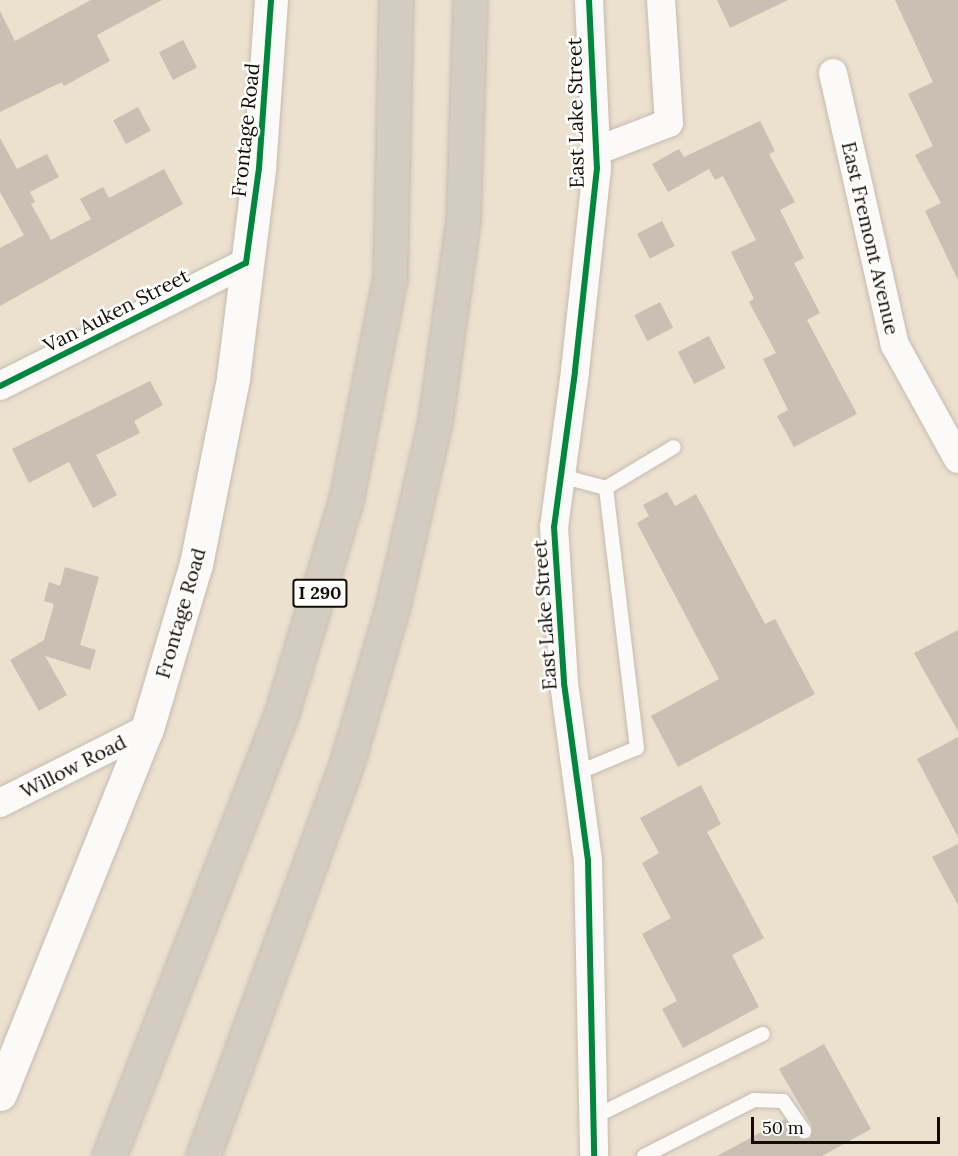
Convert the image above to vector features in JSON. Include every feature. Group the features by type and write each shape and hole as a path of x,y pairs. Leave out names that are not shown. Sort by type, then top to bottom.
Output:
{"highway":[{"name":"I 290","path":"109,1156 282,712 346,500 390,278 396,0"},
{"path":"203,1156 348,759 392,609 435,422 463,221 470,0"}],"street":[{"name":"Frontage Road","path":"0,1094 147,729 196,564 233,378 259,168 271,0"},
{"name":"East Lake Street","path":"589,0 596,151 575,372 554,527 564,683 588,860 594,1156"},
{"path":"596,151 669,123 661,0"},
{"name":"East Fremont Avenue","path":"833,74 895,345 958,459"},
{"name":"Van Auken Street","path":"0,386 246,263"},
{"name":"Willow Road","path":"0,803 147,729"}],"lane":[{"path":"561,476 606,488 674,447"},
{"path":"577,773 637,748 606,488"},
{"path":"594,1117 763,1034"},
{"path":"644,1156 754,1100 783,1101 804,1131"}],"building":[{"path":"91,0 162,0 97,35 110,61 64,86 62,82 0,112 0,11 15,41"},
{"path":"717,0 788,0 730,28"},
{"path":"895,0 958,0 958,280 925,211 941,203 915,155 933,146 908,94 933,82"},
{"path":"183,40 197,68 173,80 159,52"},
{"path":"138,107 151,131 126,144 113,120"},
{"path":"760,121 775,151 769,154 795,202 780,210 804,258 794,263 820,313 807,320 857,414 794,447 777,416 788,410 763,359 776,353 749,302 754,299 731,252 756,240 723,176 715,180 709,169 668,192 652,164 679,149 684,157"},
{"path":"0,138 17,169 47,154 59,177 30,192 35,202 31,204 51,240 91,219 80,199 103,187 109,198 164,169 183,204 0,306 0,248 24,235 0,192"},
{"path":"662,221 675,246 650,259 637,234"},
{"path":"660,302 673,328 647,341 634,315"},
{"path":"709,336 725,368 694,384 678,352"},
{"path":"150,381 163,405 134,421 140,433 96,455 117,495 93,508 69,462 29,483 12,449"},
{"path":"667,492 675,506 696,494 765,624 775,619 815,694 678,767 651,716 719,679 637,523 649,516 643,505"},
{"path":"65,567 99,577 80,645 96,650 90,670 45,656 67,695 39,711 10,660 44,640 54,604 44,601 49,582 60,586"},
{"path":"958,630 958,731 914,653"},
{"path":"958,737 958,837 917,759"},
{"path":"701,785 721,824 707,832 764,938 732,955 759,1007 683,1048 662,1009 677,1001 642,934 671,918 642,863 659,853 640,818"},
{"path":"958,844 958,905 932,857"},
{"path":"824,1044 871,1129 822,1156 717,1156 785,1119 800,1139 810,1138 812,1126 779,1069"}],"cycle path":[{"path":"0,386 246,263 259,168 271,0"},
{"path":"589,0 597,168 575,372 554,527 564,683 588,860 594,1156"}]}
